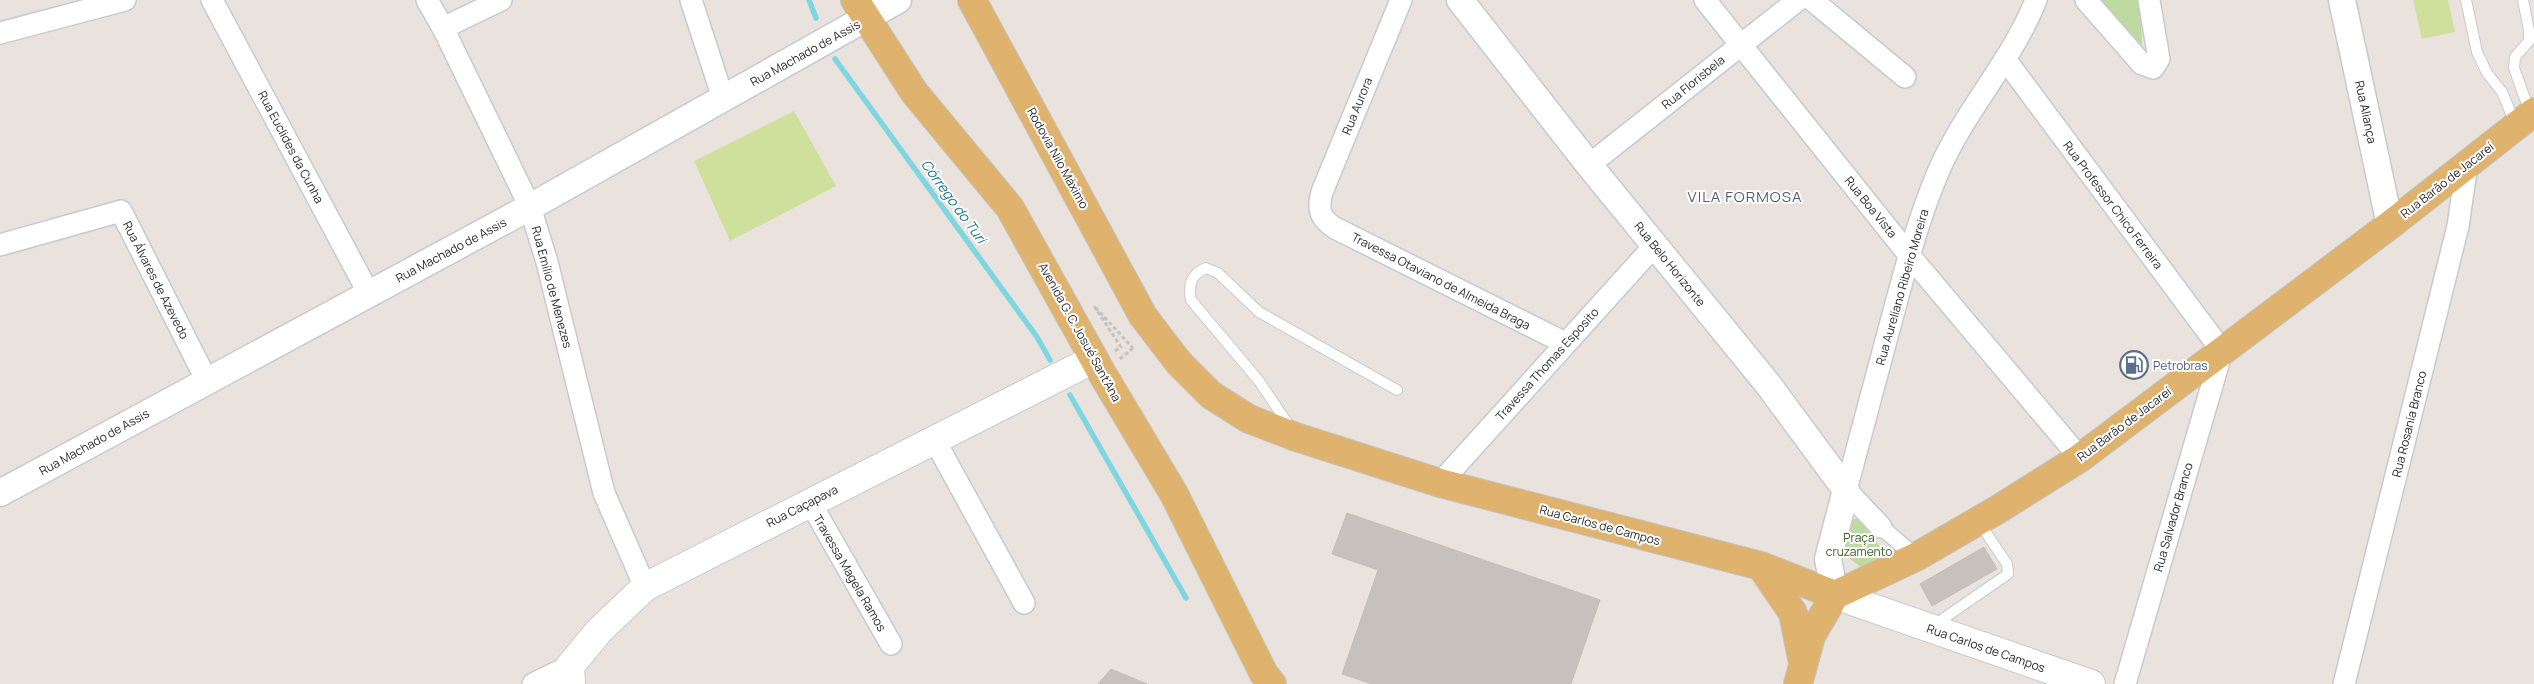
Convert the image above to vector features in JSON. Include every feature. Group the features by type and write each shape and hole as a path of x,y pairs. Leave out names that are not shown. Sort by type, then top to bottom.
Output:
{"main road":[{"name":"Rodovia Nilo Máximo","path":"972,0 1150,325"},
{"name":"Avenida G. C. Josué Sant'Ana","path":"860,10 914,92 1010,208 1106,360 1264,674 1272,684"},
{"name":"Rua Barão de Jacareí","path":"1836,595 1916,557 1979,521 2080,458 2390,225 2527,117"},
{"name":"Rua Carlos de Campos","path":"1150,325 1179,363 1211,395 1249,418 1296,437 1440,483 1761,566 1928,628 2091,684"},
{"name":"Rua Caçapava","path":"571,675 599,631 645,587 934,439 1106,360"},
{"path":"1761,566 1793,613 1800,673"},
{"path":"1800,673 1811,636 1836,595"}],"street":[{"path":"0,33 125,0"},
{"name":"Rua Euclides da Cunha","path":"212,0 369,294"},
{"name":"Rua Emílio de Menezes","path":"427,0 443,28 530,207 547,262 604,493 645,587"},
{"path":"443,28 501,0"},
{"path":"691,0 723,98"},
{"name":"Rua Machado de Assis","path":"0,493 530,207 723,98 860,10 898,0"},
{"name":"Rua Aurora","path":"1320,213 1319,203 1322,192 1400,0"},
{"name":"Rua Belo Horizonte","path":"1460,0 1589,165 1767,383 1846,490 1881,527"},
{"name":"Rua Boa Vista","path":"1705,0 1909,255 2080,458"},
{"name":"Rua Florisbela","path":"1589,165 1798,0"},
{"path":"1812,0 1905,77"},
{"name":"Rua Aureliano Ribeiro Moreira","path":"1836,595 1828,559 1909,255 1922,213 1939,169 1956,136 2020,35 2036,0"},
{"path":"2086,0 2142,64 2153,68 2159,59 2149,0"},
{"name":"Rua Aliança","path":"2342,0 2390,225"},
{"name":"Rua Professor Chico Ferreira","path":"2005,59 2222,350"},
{"name":"Rua Rosania Branco","path":"2344,684 2458,226 2468,164"},
{"name":"Rua Álvares de Azevedo","path":"0,245 121,211 207,381"},
{"name":"Travessa Otaviano de Almeida Braga","path":"1320,213 1326,222 1335,228 1565,343"},
{"name":"Travessa Thomas Esposito","path":"1440,483 1655,245"},
{"name":"Rua Salvador Branco","path":"2125,684 2222,350"},
{"path":"934,439 1024,603"},
{"name":"Travessa Magela Ramos","path":"810,502 890,644"},
{"path":"1881,527 1916,557"},
{"name":"Rua Caçapava","path":"533,684 571,675"}],"lane":[{"path":"2466,0 2477,52 2488,74 2502,92 2527,117"},
{"path":"2523,0 2529,41 2515,57 2514,68 2527,117"},
{"path":"1296,437 1259,381 1191,300 1189,290 1192,278 1198,271 1206,268 1218,273 1259,312 1397,390"},
{"path":"1928,628 2008,574 2007,564 1979,521"}],"path":[{"path":"1106,360 1126,352 1150,325"}],"green space":[{"path":"2097,0 2140,0 2142,45 2119,29"},
{"path":"2413,0 2448,0 2455,32 2422,39"},
{"path":"794,111 836,186 730,241 694,161"},
{"name":"Praça cruzamento","path":"1849,519 1859,519 1886,555 1874,565 1862,568 1839,550"}],"building":[{"path":"1347,513 1600,600 1571,684 1372,684 1342,674 1378,570 1332,554"},
{"path":"1984,547 1997,569 1932,606 1920,584"},
{"path":"1111,669 1147,684 1098,684"}],"waterway":[{"name":"Córrego do Turi","path":"809,0 816,18"},
{"name":"Córrego do Turi","path":"835,59 1037,337 1050,360"},
{"name":"Córrego do Turi","path":"1070,395 1186,598"}],"place":[{"name":"Petrobras","path":"2134,365"}],"district":[{"name":"VILA FORMOSA","path":"1745,196"}]}
